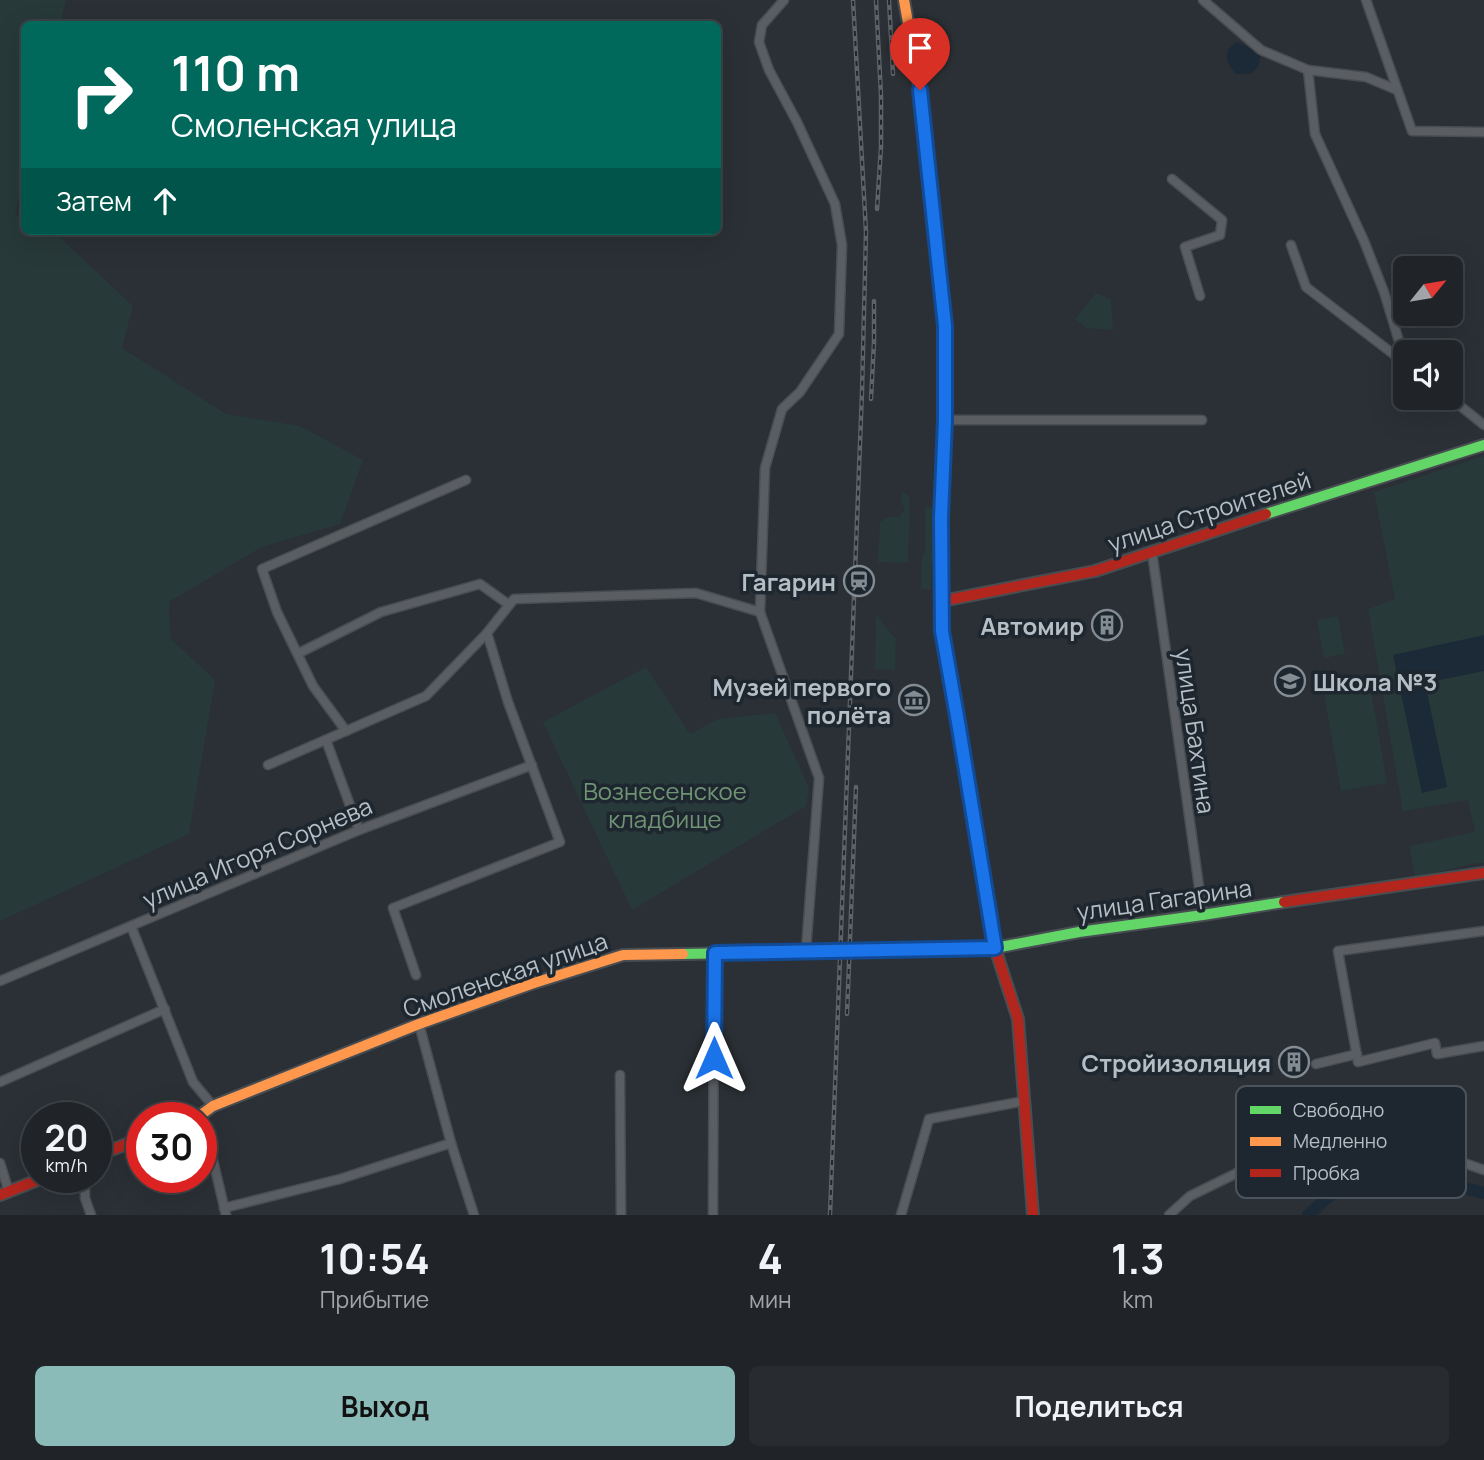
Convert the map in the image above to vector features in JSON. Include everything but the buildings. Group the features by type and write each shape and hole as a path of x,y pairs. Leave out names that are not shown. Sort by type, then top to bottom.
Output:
{"main road":[{"path":"904,0 920,90 945,326 941,518 942,631 995,948 1018,1018 1033,1215"},
{"name":"улица Строителей","path":"942,601 1095,570 1484,444"},
{"name":"улица Гагарина","path":"850,950 995,948 1079,932 1484,873"},
{"name":"Смоленская улица","path":"217,1103 419,1024 557,975 623,955 850,950"},
{"path":"4,1193 21,1186"}],"street":[{"path":"784,0 762,25 759,42 769,70 797,122 835,204 842,245 839,334 800,392 782,409 765,468 760,612 819,778 806,950"},
{"path":"1203,0 1261,50 1308,70 1366,77 1396,90"},
{"path":"1366,0 1412,131 1484,132"},
{"path":"1308,70 1315,134 1384,292 1398,340"},
{"path":"1172,179 1222,220 1220,235 1185,247 1199,296"},
{"path":"1291,245 1306,287 1393,353"},
{"path":"1463,408 1484,425"},
{"path":"945,420 1202,420"},
{"path":"346,731 313,686 277,612 262,569 466,480"},
{"name":"улица Бахтина","path":"1152,552 1203,915"},
{"path":"299,653 381,612 480,584 508,604"},
{"path":"268,765 426,696 487,634 514,599 696,593 760,612"},
{"path":"416,975 393,908 560,842 508,702 487,634"},
{"path":"326,740 359,830"},
{"name":"улица Игоря Сорнева","path":"0,981 359,830 532,765"},
{"path":"131,926 193,1082 210,1102"},
{"path":"1484,931 1338,951 1358,1062 1435,1043 1437,1054 1484,1046"},
{"path":"713,1215 715,953"},
{"path":"0,1083 165,1009"},
{"path":"419,1024 451,1143 474,1215"},
{"path":"1316,1064 1357,1054"},
{"path":"620,1075 621,1215"},
{"path":"901,1215 929,1119 1024,1101"},
{"path":"217,1177 225,1211 340,1179 451,1143"},
{"path":"0,1163 4,1193"},
{"path":"1466,1164 1484,1170"},
{"path":"1169,1215 1190,1196 1236,1173"},
{"path":"85,1193 91,1215"}],"green space":[{"path":"0,0 66,0 61,21 21,21 21,187 15,214 21,217 21,235 57,235 133,306 122,348 226,414 300,426 363,460 340,524 262,547 169,602 170,638 215,680 189,834 0,921"},
{"path":"1096,293 1111,299 1113,330 1087,328 1075,319"},
{"path":"1484,456 1484,863 1415,878 1409,846 1475,832 1468,800 1403,811 1368,609 1395,599 1374,492"},
{"path":"904,492 910,497 908,563 878,562 880,522 888,517 900,517 904,512 904,505 901,505"},
{"path":"925,507 936,508 936,561 932,562 931,590 921,589 922,555 925,554"},
{"path":"876,615 896,639 895,670 875,669"},
{"path":"1338,616 1345,654 1324,658 1317,620"},
{"name":"Вознесенское кладбище","path":"646,667 690,734 718,719 775,713 809,788 806,806 632,910 543,722"},
{"path":"1369,679 1387,783 1341,791 1323,687"}],"water":[{"path":"1237,42 1260,53 1258,65 1250,74 1236,74 1228,61 1227,53"},
{"path":"1484,635 1484,671 1425,683 1447,787 1422,793 1393,655"}],"waterway":[{"path":"1466,1188 1484,1193"},
{"path":"1308,1215 1327,1198"}],"railway":[{"path":"830,1215 866,232 853,0"},
{"path":"876,0 881,95 877,209"},
{"path":"889,0 893,74"},
{"path":"871,399 874,301"},
{"path":"847,1014 856,787"}],"traffic: fast":[{"path":"945,414 941,631 993,937"},
{"path":"1266,514 1484,445"},
{"path":"683,954 995,948 1079,932 1284,902"}],"traffic: slow":[{"path":"904,0 920,90 945,326 945,414"},
{"path":"217,1104 419,1024 534,983 623,955 683,954"}],"traffic: jam":[{"path":"942,601 1095,571 1266,514"},
{"path":"1284,902 1484,873"},
{"path":"993,937 1018,1019 1033,1215"},
{"path":"112,1150 126,1144"},
{"path":"0,1195 21,1187"}],"place":[{"name":"Гагарин","path":"859,581"},
{"name":"Автомир","path":"1107,625"},
{"name":"Школа №3","path":"1290,681"},
{"name":"Музей первого полёта","path":"914,700"},
{"name":"Стройизоляция","path":"1294,1062"}],"route":[{"path":"714,1058 715,953 995,948 942,631 941,518 945,326 920,90"}]}
